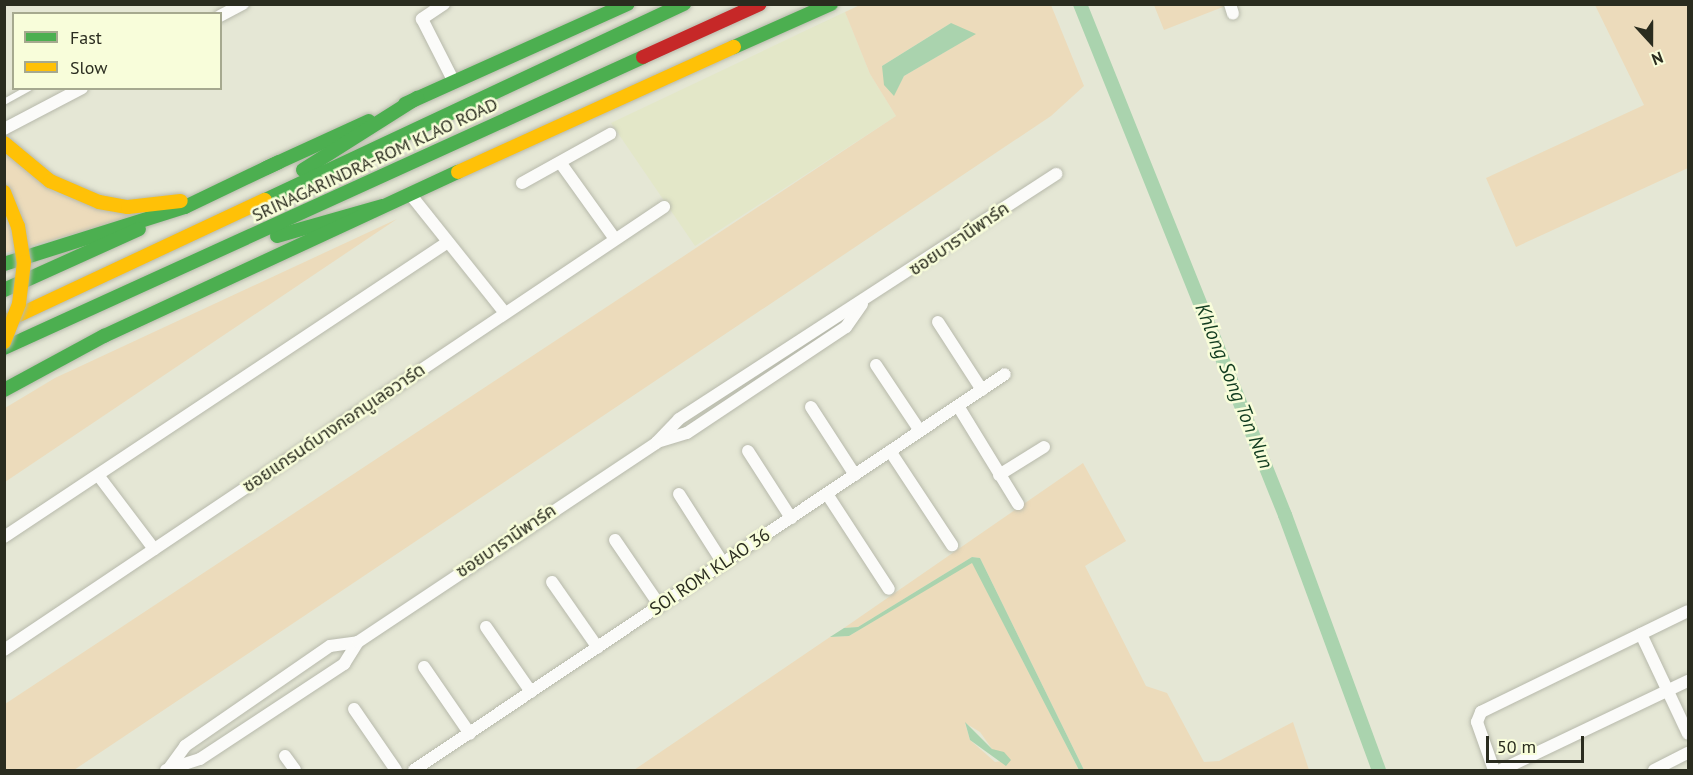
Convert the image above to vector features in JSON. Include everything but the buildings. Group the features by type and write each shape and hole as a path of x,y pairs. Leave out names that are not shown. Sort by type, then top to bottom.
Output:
{"main road":[{"name":"SRINAGARINDRA-ROM KLAO ROAD","path":"279,162 628,4"},
{"name":"SRINAGARINDRA-ROM KLAO ROAD","path":"4,322 684,4"},
{"name":"SRINAGARINDRA-ROM KLAO ROAD","path":"4,348 202,260 760,4"},
{"path":"4,390 104,336 382,206 831,4"},
{"path":"233,214 417,98"},
{"path":"4,143 50,181 99,202 128,207 196,196 279,162"},
{"path":"4,290 279,162"},
{"path":"4,192 18,226 24,262 19,304 4,342"},
{"path":"202,260 382,206"},
{"path":"4,264 185,207"}],"street":[{"path":"222,15 243,4"},
{"path":"444,4 422,19 454,82"},
{"path":"4,129 78,90"},
{"path":"522,183 562,165 610,134"},
{"path":"562,165 615,239"},
{"name":"ซอยบารานีพาร์ค","path":"168,769 200,759 334,670 358,642 656,443 687,433 846,327 862,304 1056,174"},
{"path":"410,194 505,313"},
{"name":"ซอยแกรนด์บางกอกบูเลอวาร์ด","path":"4,650 664,207"},
{"path":"4,537 448,242"},
{"path":"938,322 982,390"},
{"path":"876,365 920,431"},
{"name":"SOI ROM KLAO 36","path":"414,771 1005,374"},
{"path":"958,406 1018,504"},
{"path":"811,407 855,475"},
{"path":"999,475 1044,447"},
{"path":"747,451 790,518"},
{"path":"890,451 952,545"},
{"path":"98,475 154,549"},
{"path":"679,494 723,563"},
{"path":"827,494 890,589"},
{"path":"615,540 660,606"},
{"path":"552,582 598,648"},
{"path":"1494,771 1477,722 1481,712 1689,611"},
{"path":"486,627 531,692"},
{"path":"1641,634 1689,735"},
{"name":"ซอยบารานีพาร์ค","path":"168,769 185,746 330,646 358,642"},
{"path":"424,667 470,734"},
{"path":"1501,771 1689,681"},
{"path":"354,709 396,771"},
{"path":"1653,771 1689,753"},
{"path":"285,756 295,771"}],"lane":[{"path":"4,102 25,90"}],"shaded area":[{"path":"862,4 1051,5 1084,86 1051,116 74,770 5,770 5,704 896,116 870,74 845,12","holes":["951,23 955,46 904,76 894,95 882,66"]},
{"path":"1154,5 1228,5 1164,30"},
{"path":"1595,5 1688,5 1688,168 1516,247 1486,178 1644,105"},
{"path":"845,12 870,74 896,116 695,246 611,123"},
{"path":"951,23 976,34 904,76 894,96 884,85 882,66"},
{"path":"4,152 57,194 135,217 5,253"},
{"path":"397,219 5,482 5,408 55,378"},
{"path":"1083,463 1126,541 1085,566 1146,686 1167,693 1204,762 1219,761 1293,722 1309,770 1084,770 980,558 972,557 858,627 844,628"},
{"path":"972,557 980,558 1084,770 1079,770 972,563 849,636 830,637 844,628 858,627"},
{"path":"972,562 1079,770 634,770 830,637 849,636","holes":["965,723 980,732 992,749 1011,760 995,762 970,740"]},
{"path":"965,722 992,749 1004,752 1011,760 1006,766 970,740"}],"waterway":[{"name":"Khlong Song Ton Nun","path":"1080,4 1285,515 1379,770"}],"traffic: fast":[{"path":"405,104 628,4"},
{"path":"265,200 684,4"},
{"path":"734,47 831,4"},
{"path":"4,348 643,57"},
{"path":"303,170 417,98"},
{"path":"266,168 369,121"},
{"path":"4,264 185,207 279,162"},
{"path":"4,390 104,336 458,172"},
{"path":"277,236 382,206"},
{"path":"4,290 139,229"}],"traffic: slow":[{"path":"458,172 734,47"},
{"path":"4,143 50,181 99,202 128,207 181,201"},
{"path":"4,192 18,226 24,262 19,304 4,342"},
{"path":"4,322 265,200"}],"traffic: jam":[{"path":"643,57 760,4"}]}
